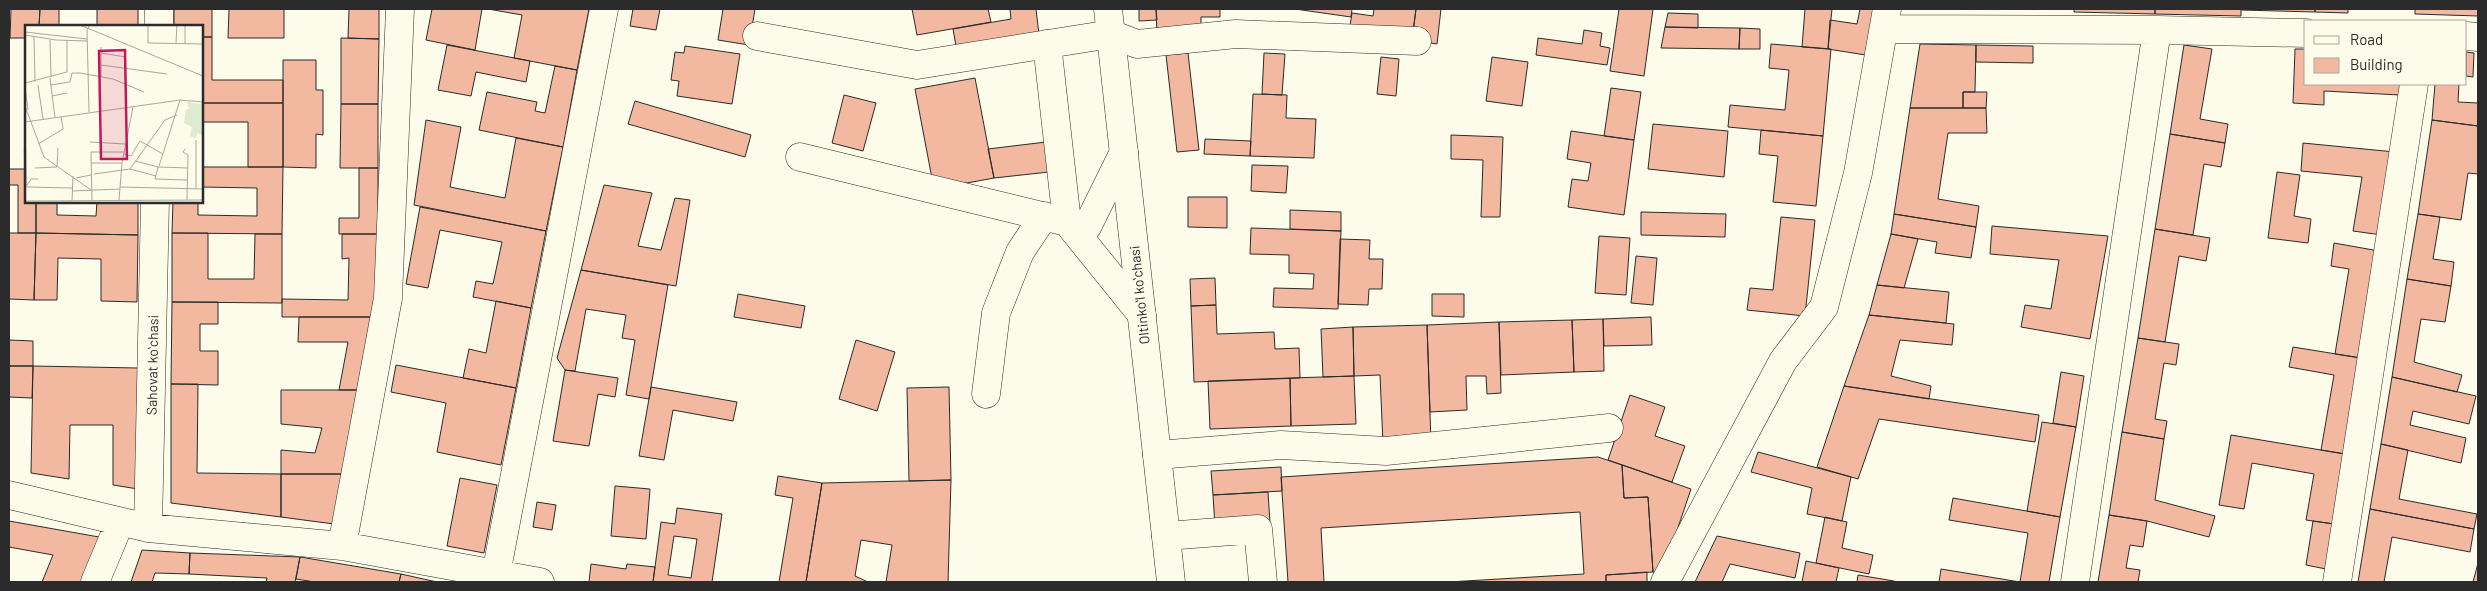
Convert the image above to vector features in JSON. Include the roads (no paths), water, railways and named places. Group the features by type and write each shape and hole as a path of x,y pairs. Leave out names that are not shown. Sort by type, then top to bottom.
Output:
{"street":[{"path":"159,9 159,25"},
{"path":"342,546 388,298 400,9"},
{"path":"496,574 604,9"},
{"path":"1665,582 1783,361 1824,307 1858,173 1885,19 2157,30 2304,33"},
{"path":"757,36 917,65 1047,44 1109,21 1137,44 1236,34 1417,41"},
{"name":"Oltinkoʻl koʻchasi","path":"1109,21 1171,582"},
{"path":"2075,582 2157,30"},
{"path":"1047,44 1056,219 1142,316"},
{"path":"2337,582 2414,85"},
{"path":"800,157 1087,227 1124,152"},
{"name":"Sahovat koʻchasi","path":"148,528 155,202"},
{"path":"986,394 996,313 1020,252 1056,219"},
{"path":"1157,455 1281,446 1386,451 1609,428"},
{"path":"9,495 148,528 342,546 540,582"},
{"path":"95,582 120,522"},
{"path":"1166,536 1258,529 1263,582"}]}
